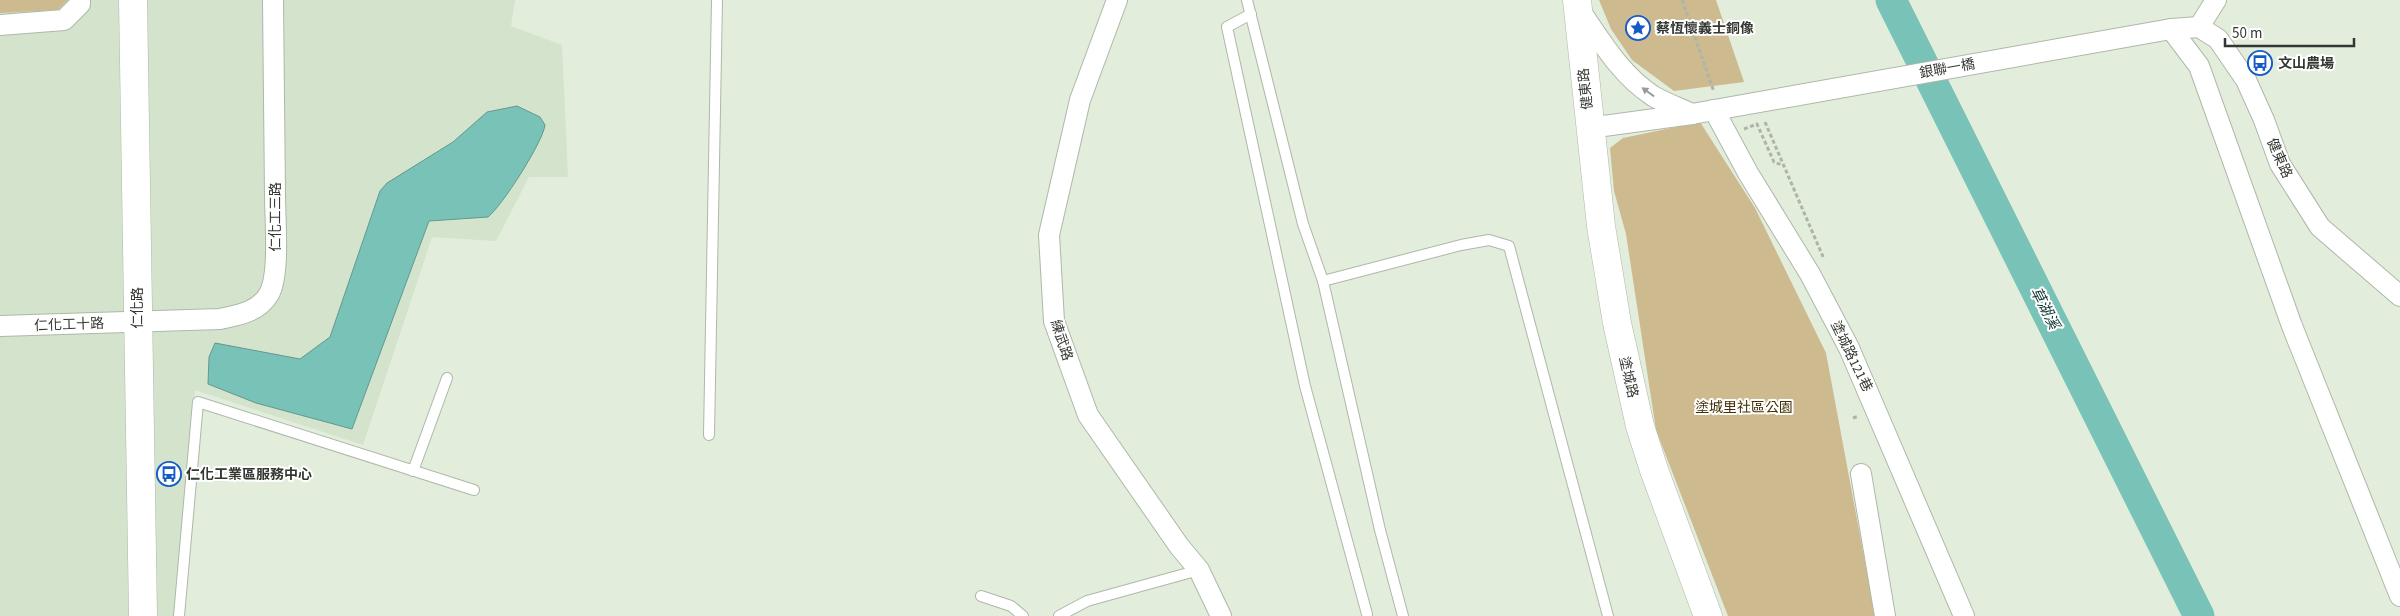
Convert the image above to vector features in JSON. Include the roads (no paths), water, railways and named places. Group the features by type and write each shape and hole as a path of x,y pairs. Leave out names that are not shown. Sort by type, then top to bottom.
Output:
{"street":[{"path":"0,25 64,20 80,4 80,0"},
{"name":"仁化路","path":"133,0 143,616"},
{"name":"仁化工三路","path":"137,321 220,319 239,315 254,309 269,294 274,282 276,240 273,0"},
{"name":"練武路","path":"1117,0 1080,100 1049,235 1054,321 1088,415 1179,546 1199,570 1221,616"},
{"path":"2171,29 2199,26 2216,0"},
{"name":"健東路","path":"1577,3 1606,50 1630,79 1654,97 1692,114"},
{"name":"健東路","path":"1577,3 1589,128 1719,109"},
{"name":"健東路","path":"2199,26 2218,39 2246,80 2264,120 2280,164 2320,227 2400,296"},
{"path":"2171,29 2199,66 2292,326 2400,596"},
{"name":"銀聯一橋","path":"1719,109 2171,29"},
{"name":"塗城路121巷","path":"1719,109 1748,173 1810,274 1849,348 1964,616"},
{"name":"塗城路","path":"1589,128 1601,226 1617,322 1640,426 1654,470 1708,616"},
{"name":"仁化工十路","path":"0,326 137,321"},
{"path":"1862,474 1885,616"}],"lane":[{"path":"709,435 717,0"},
{"path":"1247,0 1303,224 1323,281 1378,521 1403,616"},
{"path":"1252,14 1227,27 1304,386 1367,614"},
{"path":"1323,281 1461,245 1489,240 1509,246 1608,616"},
{"path":"413,471 447,378"},
{"path":"179,616 198,402 474,490"},
{"path":"1059,616 1087,602 1199,570"},
{"path":"981,596 1011,606 1023,616"}],"water":[{"path":"517,106 540,117 545,125 530,159 512,188 488,217 429,221 352,429 256,403 208,384 209,357 215,343 300,359 330,337 380,191 387,183 453,142 487,112"}],"waterway":[{"name":"草湖溪","path":"1891,0 2199,616"}],"place":[{"name":"蔡恆懷義士銅像","path":"1638,28"},
{"name":"文山農場","path":"2260,63"},
{"name":"仁化工業區服務中心","path":"169,474"}],"park label":[{"name":"塗城里社區公園","path":"1744,407"}]}
